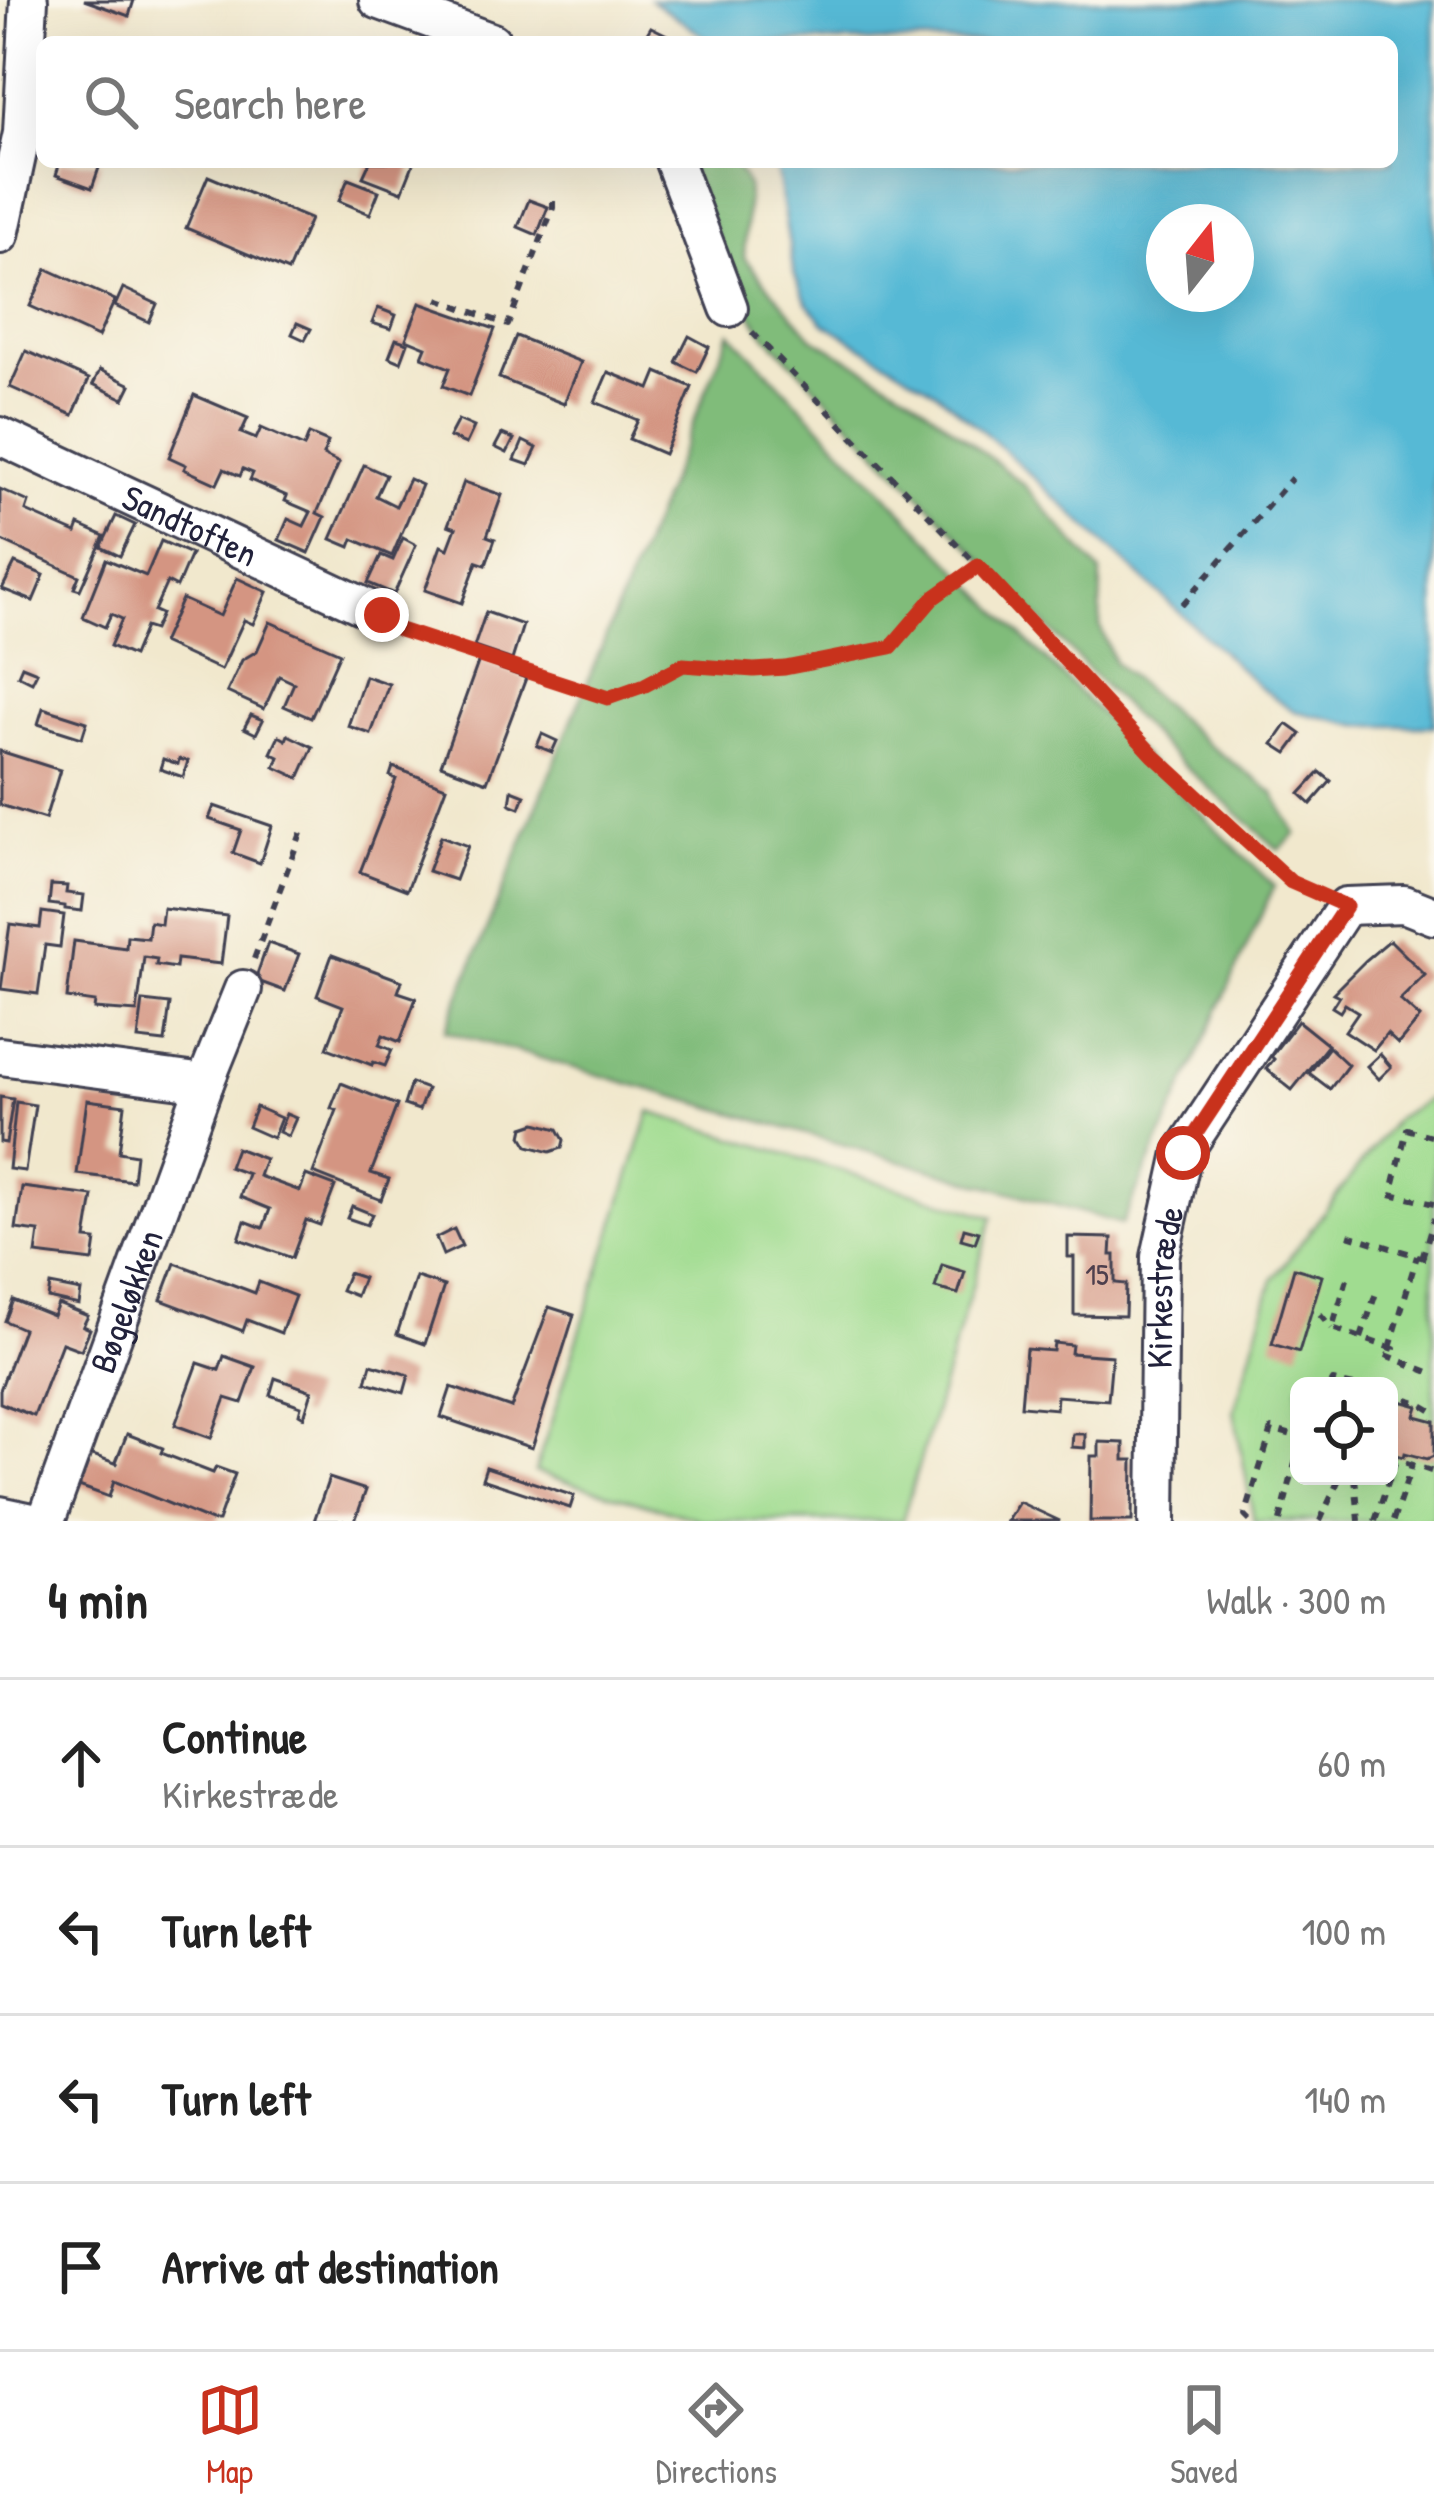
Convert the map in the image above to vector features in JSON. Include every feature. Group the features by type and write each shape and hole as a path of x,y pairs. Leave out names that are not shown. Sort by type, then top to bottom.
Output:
{"street":[{"path":"0,235 22,133 29,0"},
{"path":"378,0 476,36"},
{"path":"676,168 729,308"},
{"name":"Sandtoften","path":"0,436 382,615"},
{"path":"1346,906 1404,904 1434,916"},
{"name":"Kirkestræde","path":"1157,1521 1160,1256 1183,1153 1346,906"},
{"name":"Bøgeløkken","path":"46,1521 243,988"},
{"path":"0,1055 205,1083"},
{"path":"0,1515 28,1521"}],"path":[{"path":"438,299 508,325 553,200"},
{"path":"729,308 1153,755 1291,882 1346,906"},
{"path":"1182,604 1292,478"},
{"path":"382,615 400,630 608,698 683,665 785,668 891,647 933,598 978,566"},
{"path":"243,988 301,833"},
{"path":"1394,1183 1407,1129 1434,1137"},
{"path":"1391,1193 1434,1204"},
{"path":"1389,1354 1434,1218"},
{"path":"1348,1235 1434,1261"},
{"path":"1332,1328 1348,1279"},
{"path":"1361,1338 1378,1288"},
{"path":"1320,1314 1332,1328 1434,1374"},
{"path":"1398,1397 1434,1412"},
{"path":"1250,1521 1245,1516 1272,1429 1290,1434"},
{"path":"1398,1462 1434,1472"},
{"path":"1393,1521 1412,1465"},
{"path":"1280,1521 1290,1483"},
{"path":"1320,1521 1336,1485"},
{"path":"1357,1485 1359,1521"},
{"path":"1375,1521 1385,1485"}],"green space":[{"path":"690,168 737,168 748,186 744,258 813,338 911,395 1024,485 1101,573 1100,626 1114,662 1206,743 1273,792 1296,834 1279,850 1162,746 760,329 729,270"},
{"path":"730,332 1033,647 1274,886 1122,1224 445,1031"},
{"path":"1434,1096 1434,1521 1254,1521 1234,1411 1273,1279 1396,1118"},
{"path":"650,1112 993,1217 902,1521 705,1521 535,1472"}],"water":[{"path":"651,0 1434,0 1434,726 1362,726 1294,711 1261,688 938,393 824,323 807,303 794,274 776,168 1398,168 1398,36 703,36"}],"building":[{"path":"84,0 134,0 129,16"},
{"path":"651,27 669,36 646,36"},
{"path":"58,168 99,168 92,188 56,175"},
{"path":"367,168 412,168 402,192 363,177"},
{"path":"208,176 310,219 288,271 186,228"},
{"path":"348,179 379,191 370,214 339,201"},
{"path":"529,200 548,207 537,235 518,227"},
{"path":"47,269 115,300 98,337 30,306"},
{"path":"123,288 157,304 149,322 115,306"},
{"path":"420,303 495,329 469,396 443,386 450,368 422,357 426,347 406,339"},
{"path":"378,308 396,315 391,329 372,323"},
{"path":"297,323 311,329 305,340 292,334"},
{"path":"516,336 581,362 564,404 499,378"},
{"path":"689,336 709,347 697,372 676,362"},
{"path":"396,339 408,343 401,362 389,357"},
{"path":"26,351 89,379 73,415 10,387"},
{"path":"100,370 131,385 124,399 93,384"},
{"path":"608,372 650,389 657,372 692,387 664,454 629,439 638,420 595,402"},
{"path":"194,395 248,418 241,433 256,439 261,428 304,447 309,434 328,442 323,455 339,463 317,513 325,517 309,553 279,540 288,519 304,526 311,512 250,480 253,473 243,469 240,476 224,469 217,484 169,457"},
{"path":"458,420 474,427 466,444 449,437"},
{"path":"502,434 514,439 507,453 495,447"},
{"path":"523,441 537,448 529,465 515,460"},
{"path":"364,465 386,475 376,496 396,506 409,479 422,485 392,556 353,539 350,547 331,539"},
{"path":"464,482 502,495 487,536 495,539 486,565 477,562 462,603 425,590 441,546 448,549 456,528 448,525"},
{"path":"0,489 29,502 26,511 76,533 79,525 104,536 80,590 74,588 79,576 0,540"},
{"path":"116,516 135,525 120,556 101,547"},
{"path":"403,538 416,545 394,594 368,583 381,555 393,560"},
{"path":"161,541 191,554 177,587 167,582 154,611 161,614 154,630 145,627 133,656 110,646 122,619 111,614 105,627 83,617 106,559 146,576"},
{"path":"15,563 44,575 33,601 2,589"},
{"path":"237,578 267,592 253,624 244,620 221,670 162,643 182,599 220,616"},
{"path":"486,612 523,625 512,660 474,647"},
{"path":"270,622 340,653 311,718 284,706 294,683 279,676 264,709 227,692 242,660 257,651"},
{"path":"479,660 526,678 487,782 441,765"},
{"path":"22,666 37,672 32,682 18,675"},
{"path":"365,676 389,684 371,734 348,726"},
{"path":"43,708 87,722 82,738 38,724"},
{"path":"251,715 263,720 256,734 244,728"},
{"path":"1287,724 1301,734 1287,753 1273,744"},
{"path":"542,734 557,741 552,752 537,746"},
{"path":"288,735 313,747 299,778 275,767 279,757 271,753 279,736 286,740"},
{"path":"0,751 60,770 45,819 0,805"},
{"path":"163,759 178,764 179,759 188,761 183,777 160,769"},
{"path":"393,767 446,787 407,890 360,872 396,779 390,776"},
{"path":"1320,772 1331,781 1311,804 1300,794"},
{"path":"512,790 525,795 520,808 510,804"},
{"path":"214,806 272,826 260,863 233,853 241,830 209,819"},
{"path":"441,836 468,846 455,880 428,871"},
{"path":"51,885 67,886 66,893 84,895 82,911 49,904"},
{"path":"163,908 227,916 221,964 177,959 176,968 156,965 157,959 144,957 137,1012 94,1009 95,1002 67,998 74,941 126,948 127,936 148,938 150,922 161,924"},
{"path":"42,912 64,915 60,947 45,945 38,994 1,989 10,924 40,928"},
{"path":"1390,940 1425,975 1400,1000 1420,1018 1398,1044 1387,1034 1374,1050 1345,1031 1358,1012 1345,1004 1340,1012 1332,1007 1339,996 1333,993"},
{"path":"268,943 299,954 285,991 255,980"},
{"path":"332,955 402,981 398,992 416,998 400,1042 383,1035 379,1045 392,1050 385,1066 327,1048 343,1006 317,996"},
{"path":"143,1001 170,1004 165,1042 138,1039"},
{"path":"1298,1021 1328,1045 1292,1090 1266,1069"},
{"path":"1329,1047 1348,1065 1330,1089 1309,1073"},
{"path":"1380,1054 1391,1067 1379,1079 1367,1066"},
{"path":"341,1083 397,1105 371,1173 389,1179 381,1200 313,1173 337,1110 331,1108"},
{"path":"411,1083 427,1089 419,1110 404,1105"},
{"path":"0,1097 13,1099 6,1143 0,1142"},
{"path":"87,1100 125,1105 119,1152 136,1155 133,1181 77,1174"},
{"path":"16,1102 35,1105 25,1171 9,1169"},
{"path":"256,1107 281,1118 273,1138 248,1127"},
{"path":"286,1114 296,1118 288,1136 279,1132"},
{"path":"536,1123 558,1129 564,1140 562,1148 550,1152 528,1146 522,1136 524,1127"},
{"path":"236,1148 265,1159 259,1176 300,1191 306,1175 335,1186 320,1225 306,1220 292,1258 239,1239 245,1221 263,1228 270,1209 240,1197 248,1174 229,1167"},
{"path":"22,1187 93,1196 86,1239 96,1240 93,1261 36,1254 39,1232 16,1229"},
{"path":"352,1206 372,1214 367,1225 347,1218"},
{"path":"964,1228 979,1232 975,1243 961,1239"},
{"path":"454,1229 462,1246 443,1255 436,1238"},
{"path":"1068,1237 1112,1238 1115,1283 1126,1284 1125,1316 1074,1315 1074,1257 1068,1257"},
{"path":"175,1263 255,1293 259,1282 295,1296 281,1333 247,1320 243,1331 161,1300"},
{"path":"942,1265 965,1272 958,1294 935,1288"},
{"path":"1294,1268 1322,1276 1299,1352 1272,1344"},
{"path":"348,1273 363,1278 356,1296 341,1290"},
{"path":"416,1277 444,1286 425,1344 397,1334"},
{"path":"50,1285 81,1291 79,1305 48,1298"},
{"path":"13,1300 53,1316 58,1304 88,1316 83,1326 90,1329 81,1350 62,1343 34,1416 0,1403 0,1390 23,1329 5,1321"},
{"path":"549,1307 574,1315 532,1448 441,1417 451,1387 511,1408"},
{"path":"1054,1343 1072,1345 1071,1353 1112,1356 1108,1400 1057,1396 1056,1409 1021,1406 1026,1349 1053,1351"},
{"path":"224,1356 255,1367 242,1403 226,1398 211,1438 175,1425 198,1363 219,1370"},
{"path":"371,1364 409,1375 404,1393 366,1382"},
{"path":"275,1378 312,1391 304,1417 299,1414 301,1406 270,1395"},
{"path":"1400,1401 1418,1406 1415,1416 1434,1421 1434,1456 1398,1455"},
{"path":"127,1434 213,1473 216,1467 235,1474 218,1521 114,1481 109,1497 79,1486 90,1454 118,1464"},
{"path":"1073,1434 1085,1434 1085,1448 1072,1447"},
{"path":"1099,1442 1124,1443 1124,1460 1133,1460 1132,1521 1090,1521 1091,1456 1099,1456"},
{"path":"486,1467 574,1496 570,1508 482,1479"},
{"path":"329,1478 366,1490 355,1521 314,1521"},
{"path":"1019,1502 1060,1521 1007,1521"}],"route":[{"path":"382,615 400,630 608,698 683,665 785,668 891,647 933,598 978,566 1153,755 1291,882 1346,906 1183,1153"}]}
